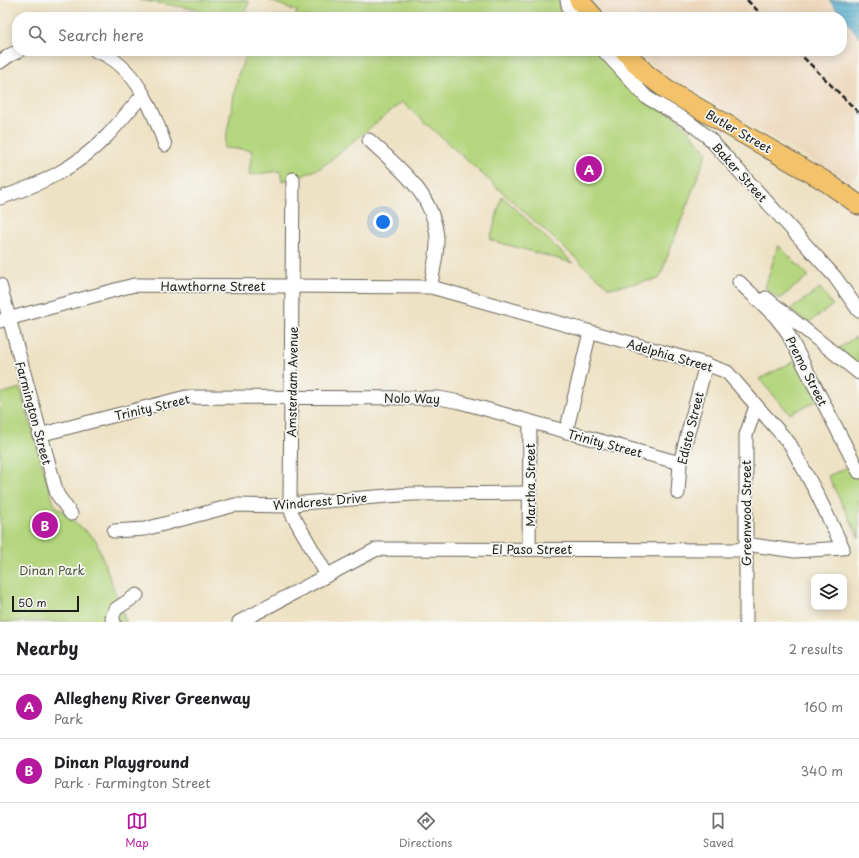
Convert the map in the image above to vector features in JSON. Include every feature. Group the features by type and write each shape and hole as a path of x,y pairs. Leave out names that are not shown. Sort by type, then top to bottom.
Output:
{"highway":[{"path":"579,0 590,12"},
{"name":"Butler Street","path":"629,56 644,73 667,90 835,187 859,205"}],"street":[{"path":"567,0 568,9 570,12"},
{"path":"0,62 12,54"},
{"path":"105,56 118,63 128,73 143,95 154,114 165,145"},
{"name":"Baker Street","path":"609,56 646,97 689,122 709,138 835,277 859,311"},
{"path":"0,198 27,189 60,174 89,152 108,135 143,95"},
{"path":"369,140 413,181 425,199 433,218 437,238 432,287"},
{"name":"Amsterdam Avenue","path":"293,179 291,505 292,514 327,575"},
{"name":"Premo Street","path":"859,373 771,300 739,282 774,315 786,330 859,472"},
{"name":"Farmington Street","path":"0,285 4,320 57,494 70,514"},
{"name":"Hawthorne Street","path":"4,320 134,285 432,287"},
{"name":"Adelphia Street","path":"432,287 706,364 727,372 790,444 817,494 843,548"},
{"path":"566,432 590,332"},
{"name":"Edisto Street","path":"678,494 680,463 706,364"},
{"name":"Trinity Street","path":"39,435 186,397 291,397"},
{"name":"Nolo Way","path":"291,397 439,398 460,402 530,422"},
{"name":"Greenwood Street","path":"746,622 746,434 756,406"},
{"name":"Trinity Street","path":"530,422 680,463"},
{"name":"Martha Street","path":"529,549 530,422"},
{"name":"Windcrest Drive","path":"114,531 145,529 235,505 291,505 412,494 530,493"},
{"name":"El Paso Street","path":"239,622 377,549 737,550 752,545 795,551 843,548"},
{"path":"114,622 112,618 116,609 137,595"}],"shaded area":[{"path":"594,0 827,0 836,12 605,12"},
{"path":"847,26 859,39 859,172 849,181 672,80 651,64 644,56 847,56"}],"green space":[{"path":"140,0 244,0 249,2 245,12 198,12 196,9"},
{"path":"269,0 557,0 567,12 298,12"},
{"path":"246,56 605,56 678,119 707,152 659,279 609,288 402,102 322,167 302,176 282,181 280,171 249,175 252,150 224,148 238,75"},
{"path":"502,196 573,263 490,240"},
{"path":"778,245 809,276 779,299 765,288"},
{"path":"820,288 833,305 808,323 790,310"},
{"path":"855,337 859,342 859,366 838,349"},
{"path":"803,357 823,398 790,414 759,379"},
{"name":"Dinan Park","path":"20,388 54,504 96,540 126,622 0,622 0,394"},
{"path":"856,463 859,470 859,538 828,476"}],"water":[{"path":"829,0 859,0 859,37 847,22 847,12 839,12"}],"railway":[{"path":"747,0 759,12"},
{"path":"802,56 859,113"}],"place":[{"name":"Allegheny River Greenway","path":"589,169"},
{"name":"Dinan Playground","path":"45,525"}]}
